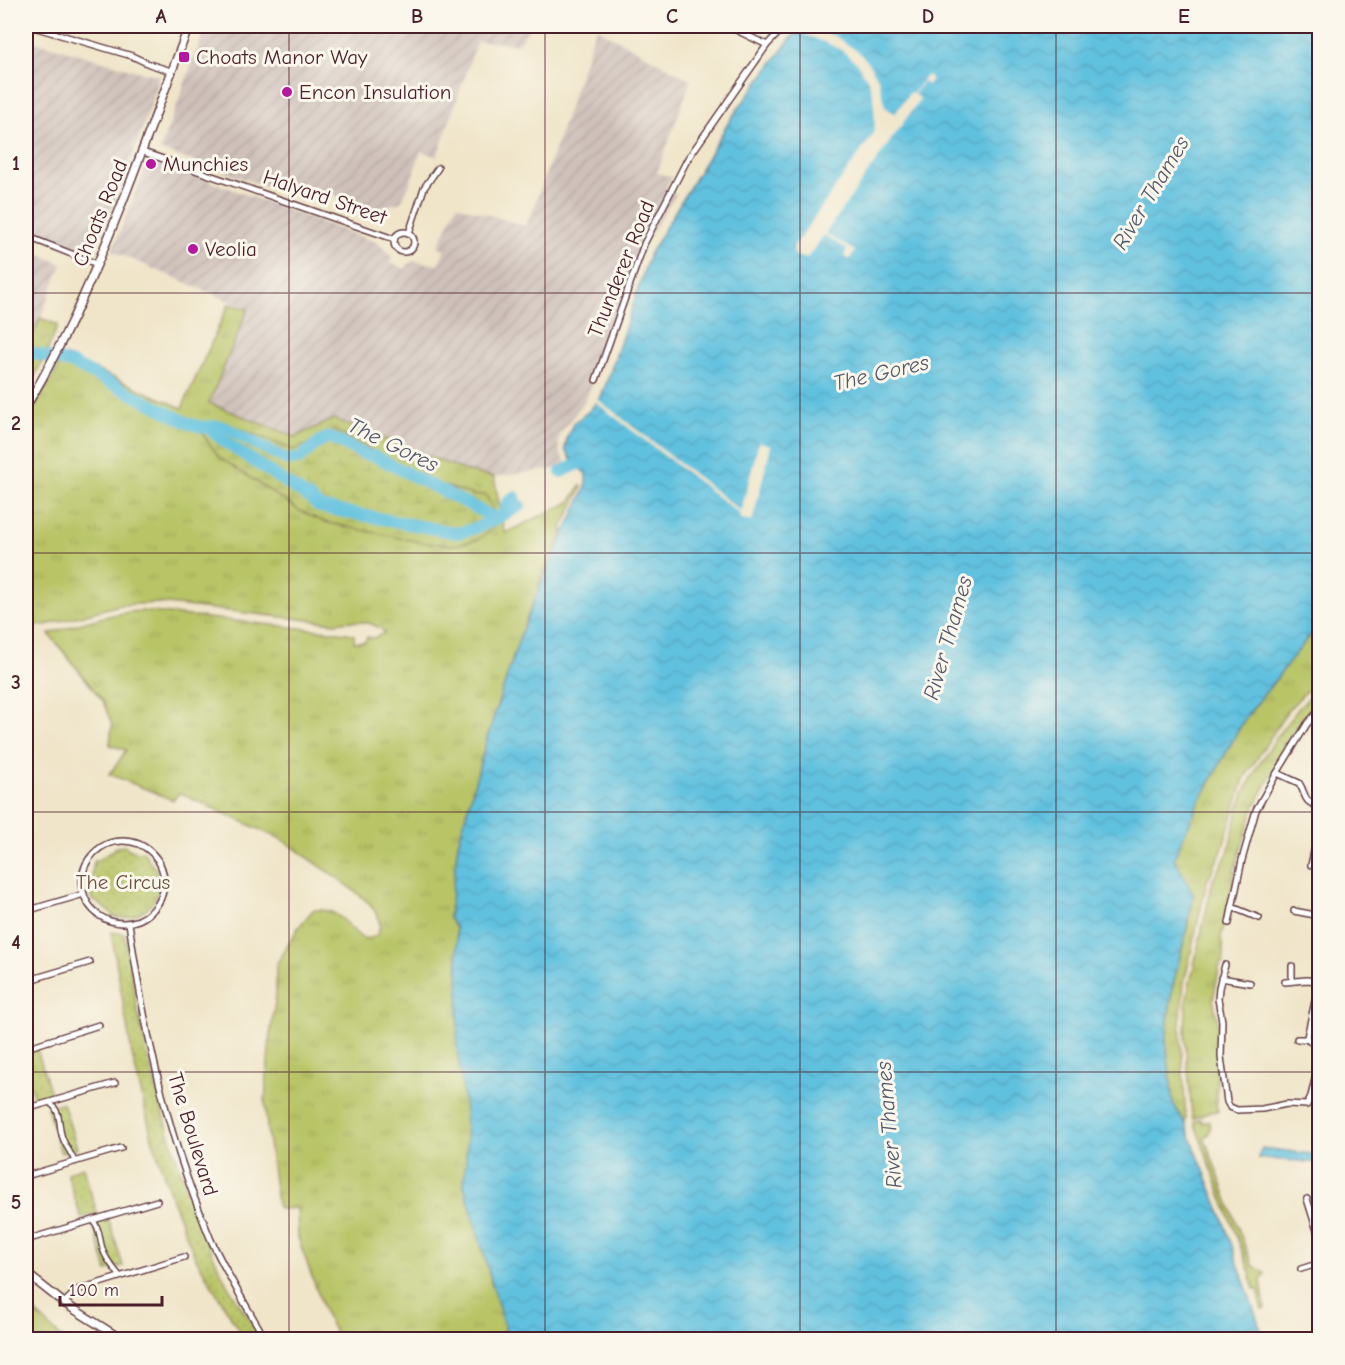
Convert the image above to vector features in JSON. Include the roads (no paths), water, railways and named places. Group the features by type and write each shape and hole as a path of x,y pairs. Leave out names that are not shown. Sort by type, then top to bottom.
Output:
{"street":[{"path":"30,26 132,56 171,72"},
{"name":"Choats Road","path":"26,406 58,349 97,264 143,152 189,26"},
{"path":"728,26 767,45"},
{"name":"Thunderer Road","path":"596,380 644,244 687,160 767,45 784,26"},
{"name":"Halyard Street","path":"143,152 394,239"},
{"name":"Halyard Street","path":"409,233 424,188 438,168"},
{"name":"Halyard Street","path":"402,232 409,233 414,237 417,248 407,253 400,252 394,245 394,239 402,232"},
{"path":"26,236 97,264"},
{"path":"1228,923 1256,810 1307,724 1320,709"},
{"path":"1277,773 1299,783 1308,802 1320,806"},
{"path":"1311,865 1320,825"},
{"path":"134,843 156,857 162,869 163,893 158,904 140,920 129,923 106,920 96,913 84,894 84,870 98,850 108,844 134,843"},
{"path":"26,910 84,894"},
{"path":"1232,907 1258,918"},
{"path":"1294,910 1320,916"},
{"name":"The Boulevard","path":"129,923 142,1012 161,1091 184,1171 210,1239 266,1340"},
{"path":"26,981 90,962"},
{"path":"1225,965 1218,999 1222,1021 1221,1057 1225,1098 1230,1107 1237,1110 1258,1110 1287,1104 1307,1105 1320,1059"},
{"path":"1292,966 1292,981"},
{"path":"1221,978 1250,983"},
{"path":"1285,982 1319,980 1308,1039"},
{"path":"26,1046 99,1025"},
{"path":"1297,1039 1308,1039 1320,1047"},
{"path":"26,1109 115,1083"},
{"path":"49,1102 56,1108 62,1136 75,1162"},
{"path":"26,1176 121,1148"},
{"path":"1306,1199 1320,1240"},
{"path":"26,1240 157,1201"},
{"path":"93,1220 100,1232 106,1258 120,1276"},
{"path":"64,1303 77,1290 184,1257"},
{"path":"1302,1269 1320,1263"},
{"path":"26,1273 64,1303 123,1340"}],"water":[{"name":"River Thames","path":"804,26 1319,26 1319,624 1244,720 1198,804 1174,858 1194,895 1172,989 1166,1040 1173,1103 1185,1123 1220,1211 1264,1339 508,1339 464,1185 467,1144 457,1047 459,989 456,928 449,918 458,844 488,735 520,636 540,586 586,487 586,474 572,461 565,449 567,438 573,424 601,397 650,253 732,117 791,38"},
{"path":"1262,1148 1319,1155 1319,1163 1259,1158"}],"waterway":[{"name":"The Gores","path":"26,351 73,364 188,423 201,427 219,426 230,430 287,460 299,459 320,441 329,437 366,455 374,456 497,519"},
{"name":"The Gores","path":"207,427 225,442 324,508 457,533 482,526 520,506"},
{"name":"The Gores","path":"561,472 591,461"},
{"name":"The Gores","path":"504,514 507,503 515,497"}],"place":[{"name":"Choats Manor Way","path":"184,57"},
{"name":"Encon Insulation","path":"287,92"},
{"name":"Munchies","path":"151,164"},
{"name":"Veolia","path":"193,249"}],"park label":[{"name":"The Circus","path":"123,882"}]}
